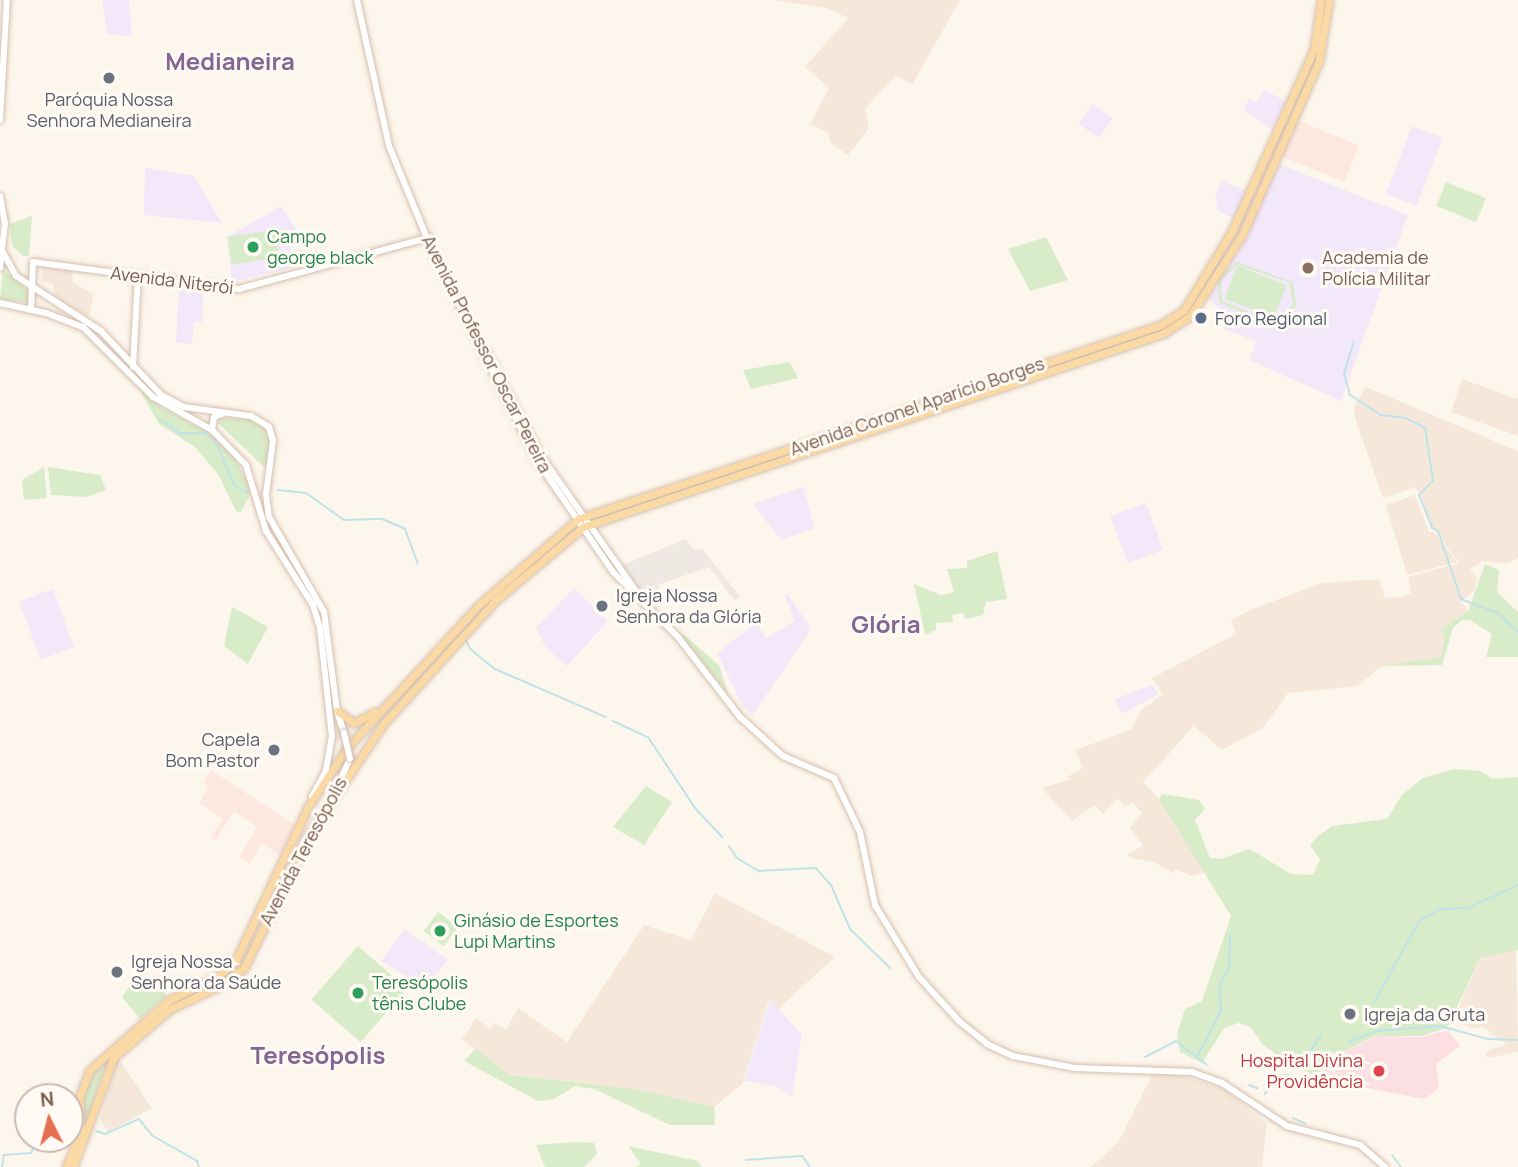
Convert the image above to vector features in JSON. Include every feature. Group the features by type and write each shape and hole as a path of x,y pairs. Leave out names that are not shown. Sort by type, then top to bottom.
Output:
{"main road":[{"path":"0,120 7,0"},
{"name":"Avenida Professor Oscar Pereira","path":"357,0 384,132 429,237 533,442 580,518 646,606 681,634 747,724 792,761 829,778 849,808"},
{"name":"Avenida Coronel Aparício Borges","path":"309,805 347,748 481,603 580,518 1170,321 1191,302 1252,188 1314,49 1321,0"},
{"name":"Avenida Coronel Aparício Borges","path":"331,798 384,723 447,652 496,600 586,525 1154,336 1183,322 1200,305 1242,235 1319,61 1329,0"},
{"path":"0,197 5,223 0,268"},
{"name":"Avenida Niterói","path":"32,287 33,262 239,289 429,237"},
{"name":"Avenida Teresópolis","path":"1,249 16,276 101,331 174,403 257,418 272,434 266,494 270,522 318,598 327,626 337,714 350,752 348,766 299,852 244,968 158,1020 114,1057 96,1112 73,1167"},
{"path":"132,376 138,276"},
{"path":"31,310 32,287"},
{"path":"0,303 83,327 166,407 212,430 216,415 235,414"},
{"name":"Avenida Teresópolis","path":"90,1070 169,1000 217,977 235,962 326,771 332,736 320,628 304,593 266,531 246,465 212,430"},
{"path":"304,593 318,598"},
{"path":"337,714 354,723 385,706"},
{"name":"Avenida Professor Oscar Pereira","path":"792,761 832,775 849,808 885,928 919,977 987,1044 1013,1056 1075,1068 1192,1072 1228,1086 1287,1126 1360,1145 1385,1167"},
{"path":"820,774 832,775"},
{"path":"90,1070 103,1085"},
{"path":"84,1091 90,1070"},
{"path":"84,1113 87,1115 96,1112"}],"shaded area":[{"path":"102,0 129,0 132,37 107,34"},
{"path":"774,0 960,0 912,85 896,75 865,109 869,128 848,155 831,144 828,133 810,124 829,88 805,67 848,18 826,8"},
{"path":"1264,90 1286,101 1273,130 1243,110 1249,99 1257,102"},
{"path":"1092,104 1113,118 1099,138 1079,124"},
{"path":"1296,120 1359,145 1344,182 1281,156"},
{"path":"1412,126 1443,138 1417,206 1386,194"},
{"name":"Academia de Polícia Militar","path":"1276,163 1408,215 1341,401 1250,360 1256,341 1223,329 1227,316 1208,298 1246,239"},
{"path":"145,168 194,176 222,223 144,215"},
{"path":"1222,181 1246,191 1234,218 1218,211 1215,196"},
{"path":"281,206 302,237 289,246 304,265 232,282 227,237"},
{"path":"43,267 72,271 73,283 94,294 89,316 54,297 53,284 41,282"},
{"path":"179,288 204,291 202,322 194,322 192,344 176,342"},
{"path":"1462,379 1518,399 1518,436 1451,412"},
{"path":"1366,387 1518,451 1518,558 1508,564 1483,561 1470,569 1477,578 1475,590 1461,601 1468,611 1439,631 1446,635 1441,657 1381,666 1358,686 1288,693 1263,728 1222,750 1194,726 1143,782 1166,806 1206,872 1191,876 1176,869 1174,873 1154,862 1132,858 1127,854 1143,846 1130,828 1142,813 1132,802 1126,807 1118,799 1103,814 1094,805 1072,821 1042,788 1071,779 1067,777 1083,768 1075,750 1131,730 1140,711 1163,694 1152,678 1236,634 1231,620 1250,610 1322,583 1379,579 1385,598 1401,597 1411,593 1408,577 1459,563 1432,527 1416,487 1383,498 1355,418 1354,406"},
{"path":"803,487 815,528 781,540 753,504"},
{"path":"1415,495 1429,532 1434,532 1457,562 1407,575 1386,505"},
{"path":"1146,503 1163,550 1127,563 1110,516"},
{"path":"686,539 694,550 702,548 741,598 734,600 709,567 658,585 662,595 647,600 622,565"},
{"path":"574,588 608,621 567,666 546,648 536,628"},
{"path":"53,589 74,647 40,660 19,601"},
{"path":"788,594 811,629 752,716 741,703 717,653 756,623 766,638 795,621 785,596"},
{"path":"1152,685 1159,694 1122,714 1115,699"},
{"path":"211,770 295,825 281,856 261,843 250,864 239,857 257,827 234,812 215,841 210,838 223,819 200,803 208,786 203,782"},
{"path":"715,893 835,957 778,1009 769,1000 742,1084 714,1107 636,1089 509,1075 462,1039 476,1018 489,1029 494,1023 506,1030 518,1008 567,1042 644,925 691,940"},
{"path":"404,929 448,960 432,979 425,973 417,983 381,961"},
{"path":"1516,948 1518,1052 1487,1058 1485,1052 1506,1044 1483,1027 1472,1029 1453,1020 1480,958"},
{"path":"770,1000 802,1034 792,1097 778,1087 744,1081"},
{"name":"Hospital Divina Providência","path":"1448,1030 1460,1046 1436,1064 1439,1088 1425,1099 1318,1079 1327,1053 1341,1054 1376,1036 1421,1037"},
{"path":"118,1058 152,1108 108,1132 100,1119"},
{"path":"1153,1073 1180,1075 1224,1089 1267,1124 1262,1167 1091,1167 1119,1141"}],"green space":[{"path":"1446,182 1486,198 1476,222 1436,206"},
{"path":"32,216 29,256 23,256 12,246 10,224"},
{"name":"Campo george black","path":"276,230 280,258 231,265 227,237"},
{"path":"1046,237 1068,280 1030,291 1008,249"},
{"path":"1237,262 1293,282 1296,306 1284,323 1273,325 1219,303 1218,278","holes":["1236,265 1289,282 1293,303 1285,316 1273,322 1222,301 1221,281"]},
{"path":"1237,266 1286,285 1274,318 1224,299"},
{"path":"3,269 29,291 28,303 0,299"},
{"path":"790,362 798,378 751,389 743,370"},
{"path":"136,383 162,408 209,433 233,454 252,491 241,512 236,511 218,474 195,447 159,424"},
{"path":"221,418 250,419 262,425 271,442 268,465 264,467 218,423"},
{"path":"44,467 47,498 24,500 22,480"},
{"path":"48,467 100,475 106,490 87,497 51,495"},
{"path":"997,551 1007,599 986,602 983,615 965,619 963,613 952,615 953,622 936,623 936,630 925,635 914,584 941,595 954,592 947,569 967,568 967,561"},
{"path":"1485,564 1499,570 1497,592 1518,612 1518,657 1486,657 1492,634 1470,620 1462,620 1453,628 1442,665 1381,666 1441,657 1445,635 1439,630 1468,611"},
{"path":"232,607 268,627 248,664 224,646"},
{"path":"681,635 719,665 729,696"},
{"path":"1454,769 1480,771 1493,779 1518,777 1518,950 1480,958 1447,1028 1421,1036 1375,1036 1341,1053 1327,1052 1318,1076 1292,1066 1262,1044 1251,1027 1238,1023 1224,1028 1202,1063 1180,1052 1177,1034 1185,1009 1202,1001 1231,916 1159,799 1162,794 1199,800 1205,809 1195,820 1210,858 1221,859 1250,849 1291,874 1313,875 1320,860 1310,845 1318,836 1332,826 1387,819 1402,795 1423,778"},
{"path":"646,786 672,802 644,845 613,827"},
{"name":"Ginásio de Esportes Lupi Martins","path":"438,912 458,927 444,946 424,931"},
{"name":"Teresópolis tênis Clube","path":"358,946 407,989 360,1042 311,1000"},
{"path":"138,973 163,987 166,996 140,1019 122,997"},
{"path":"476,1048 509,1075 636,1089 714,1107 715,1125 670,1125 594,1089 575,1086 554,1099 538,1101 464,1061"},
{"path":"111,1054 84,1134 84,1092 98,1065"},
{"path":"594,1143 597,1154 584,1167 545,1167 536,1145"},
{"path":"628,1146 698,1161 702,1167 635,1167 641,1164"}],"waterway":[{"path":"1354,341 1344,373 1350,395 1381,415 1406,418 1425,428 1433,481 1419,495 1432,528 1438,531 1461,599 1498,613 1518,632"},
{"path":"160,419 179,433 204,433 214,439 235,486 247,493"},
{"path":"278,490 306,493 344,520 382,519 405,529 418,564"},
{"path":"466,640 470,649 495,669 606,717"},
{"path":"613,721 648,737 695,808 722,837"},
{"path":"729,846 737,858 759,871 816,868 831,885 850,929 890,968"},
{"path":"1373,1004 1420,920 1441,909 1468,908 1518,885"},
{"path":"1197,1057 1221,1010 1219,988 1229,967 1230,934"},
{"path":"1349,1042 1376,1031 1440,1026 1488,1039 1518,1040"},
{"path":"1297,1068 1321,1036"},
{"path":"1145,1057 1176,1041 1207,1065"},
{"path":"1265,1094 1275,1076 1289,1075"},
{"path":"1249,1085 1257,1088"},
{"path":"1293,1118 1306,1124"},
{"path":"96,1131 105,1134 139,1119 153,1136 197,1161 199,1167"},
{"path":"2,1167 4,1155 31,1153"},
{"path":"1392,1155 1401,1167"},
{"path":"746,1160 802,1156 810,1167"}],"place":[{"name":"Paróquia Nossa Senhora Medianeira","path":"109,78"},
{"name":"Campo george black","path":"253,247"},
{"name":"Academia de Polícia Militar","path":"1308,268"},
{"name":"Foro Regional","path":"1201,318"},
{"name":"Igreja Nossa Senhora da Glória","path":"602,606"},
{"name":"Capela Bom Pastor","path":"274,750"},
{"name":"Ginásio de Esportes Lupi Martins","path":"440,931"},
{"name":"Igreja Nossa Senhora da Saúde","path":"117,972"},
{"name":"Teresópolis tênis Clube","path":"358,993"},
{"name":"Igreja da Gruta","path":"1350,1014"},
{"name":"Hospital Divina Providência","path":"1379,1071"}],"district":[{"name":"Medianeira","path":"230,61"},
{"name":"Glória","path":"886,624"},
{"name":"Teresópolis","path":"318,1055"}]}
